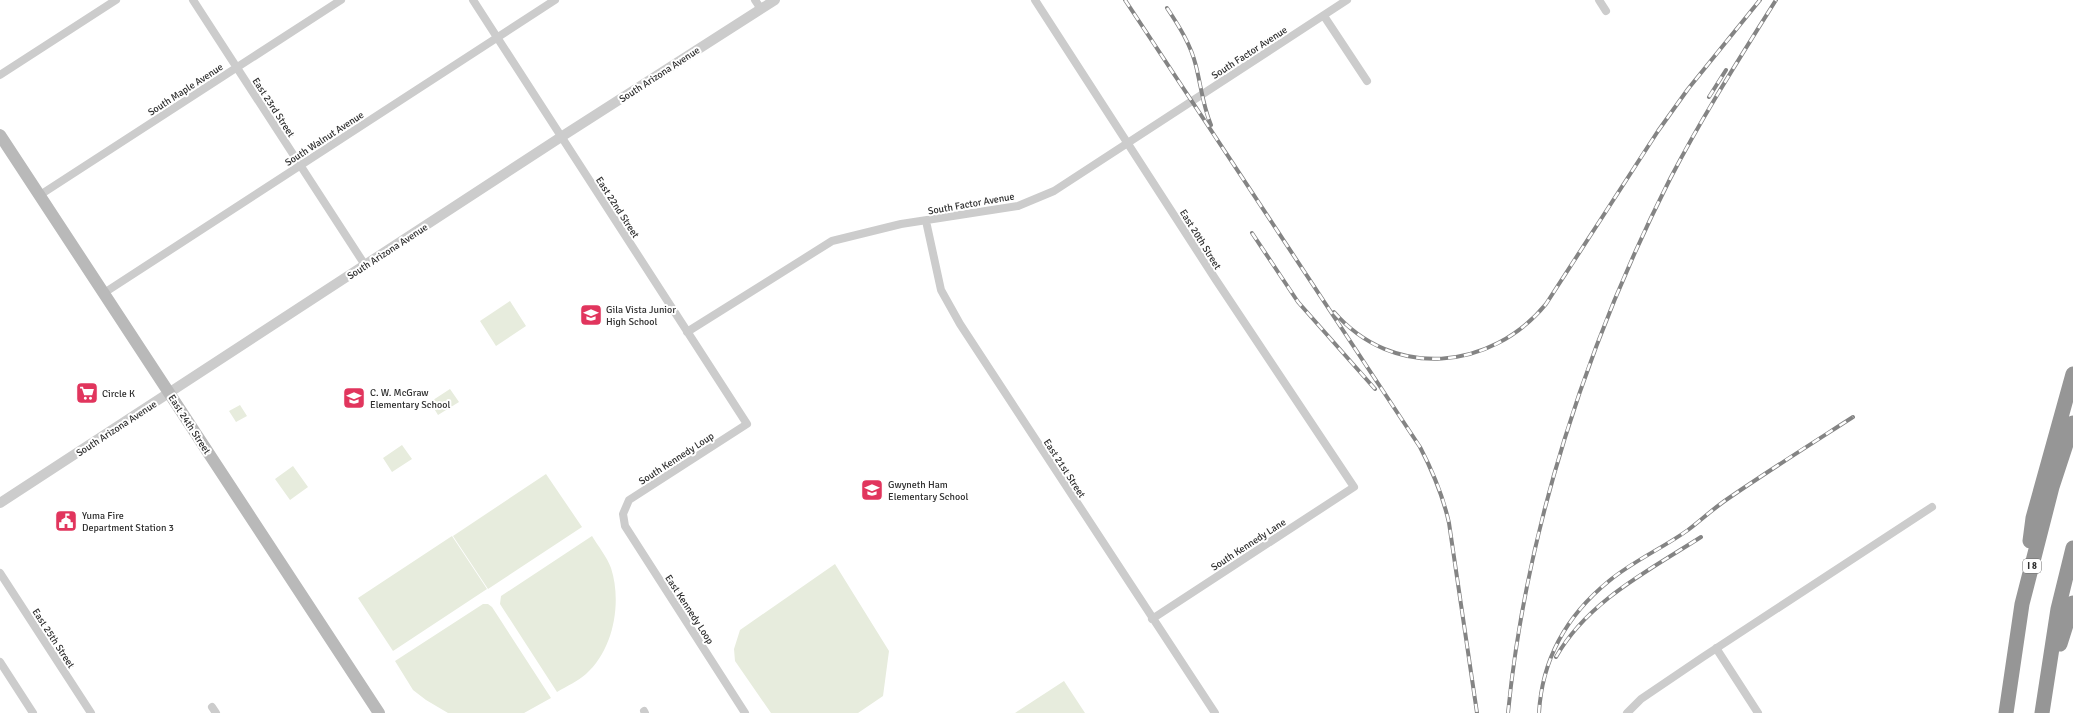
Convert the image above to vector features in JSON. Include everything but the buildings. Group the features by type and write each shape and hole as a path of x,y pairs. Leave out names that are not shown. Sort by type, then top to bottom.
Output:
{"highway":[{"path":"2022,604 2033,518 2073,374"},
{"name":"I 8","path":"2006,713 2022,604 2052,487 2073,423"},
{"path":"2042,713 2058,608 2073,548"},
{"path":"2044,693 2073,603"}],"main road":[{"name":"East 24th Street","path":"0,135 379,713"}],"street":[{"path":"0,75 116,0"},
{"name":"East 23rd Street","path":"193,0 364,265"},
{"name":"South Maple Avenue","path":"40,195 341,0"},
{"name":"East 22nd Street","path":"474,0 747,424"},
{"name":"South Walnut Avenue","path":"104,293 555,0"},
{"path":"755,0 761,9"},
{"name":"South Arizona Avenue","path":"0,503 364,265 775,0"},
{"name":"East 20th Street","path":"1035,0 1216,280 1354,486"},
{"name":"South Factor Avenue","path":"687,332 832,241 901,224 1018,206 1054,191 1347,0"},
{"path":"1600,0 1606,11"},
{"path":"1324,16 1367,81"},
{"name":"East 21st Street","path":"926,221 941,290 957,318 1152,619 1215,713"},
{"name":"South Kennedy Loup","path":"623,514 629,500 747,424"},
{"name":"South Kennedy Lane","path":"1152,619 1354,486"},
{"path":"1627,713 1641,699 1716,648 1932,507"},
{"name":"East Kennedy Loop","path":"623,514 625,526 745,713"},
{"name":"East 25th Street","path":"1,577 91,713"},
{"path":"1716,648 1758,713"},
{"path":"0,662 33,713"}],"shaded area":[{"path":"510,301 526,326 496,346 480,321"},
{"path":"450,389 459,402 438,415 430,402"},
{"path":"240,405 247,416 236,422 229,411"},
{"path":"402,445 412,459 392,472 383,458"},
{"path":"293,466 308,487 290,500 275,479"},
{"path":"546,474 582,527 488,589 453,536"},
{"path":"452,536 487,589 393,651 358,598"},
{"path":"592,536 611,568 616,595 613,624 609,638 596,664 583,677 557,692 500,604 501,596"},
{"path":"835,564 889,651 883,696 858,713 771,713 735,661 734,649 740,630"},
{"path":"483,604 488,604 492,607 551,698 524,713 448,713 426,700 413,690 395,661"},
{"path":"1064,681 1085,713 1015,713"}],"railway":[{"path":"1125,0 1425,456 1441,494 1447,513 1477,713"},
{"path":"1334,312 1358,334 1384,349 1413,357 1442,359 1470,354 1498,343 1524,326 1546,304 1658,131 1688,89 1760,0"},
{"path":"1508,713 1517,644 1529,575 1545,507 1587,372 1612,306 1670,179 1708,111 1776,0"},
{"path":"1167,8 1188,43 1194,58 1202,96 1211,125"},
{"path":"1709,97 1726,70"},
{"path":"1252,233 1298,302 1375,389"},
{"path":"1539,713 1541,693 1551,656 1569,623 1594,594 1618,574 1688,530 1726,500 1853,417"},
{"path":"1556,657 1569,637 1602,603 1640,575 1701,537"}],"place":[{"name":"Gila Vista Junior High School","path":"591,315"},
{"name":"Circle K","path":"87,393"},
{"name":"C. W. McGraw Elementary School","path":"354,398"},
{"name":"Gwyneth Ham Elementary School","path":"872,490"},
{"name":"Yuma Fire Department Station 3","path":"66,521"}]}
